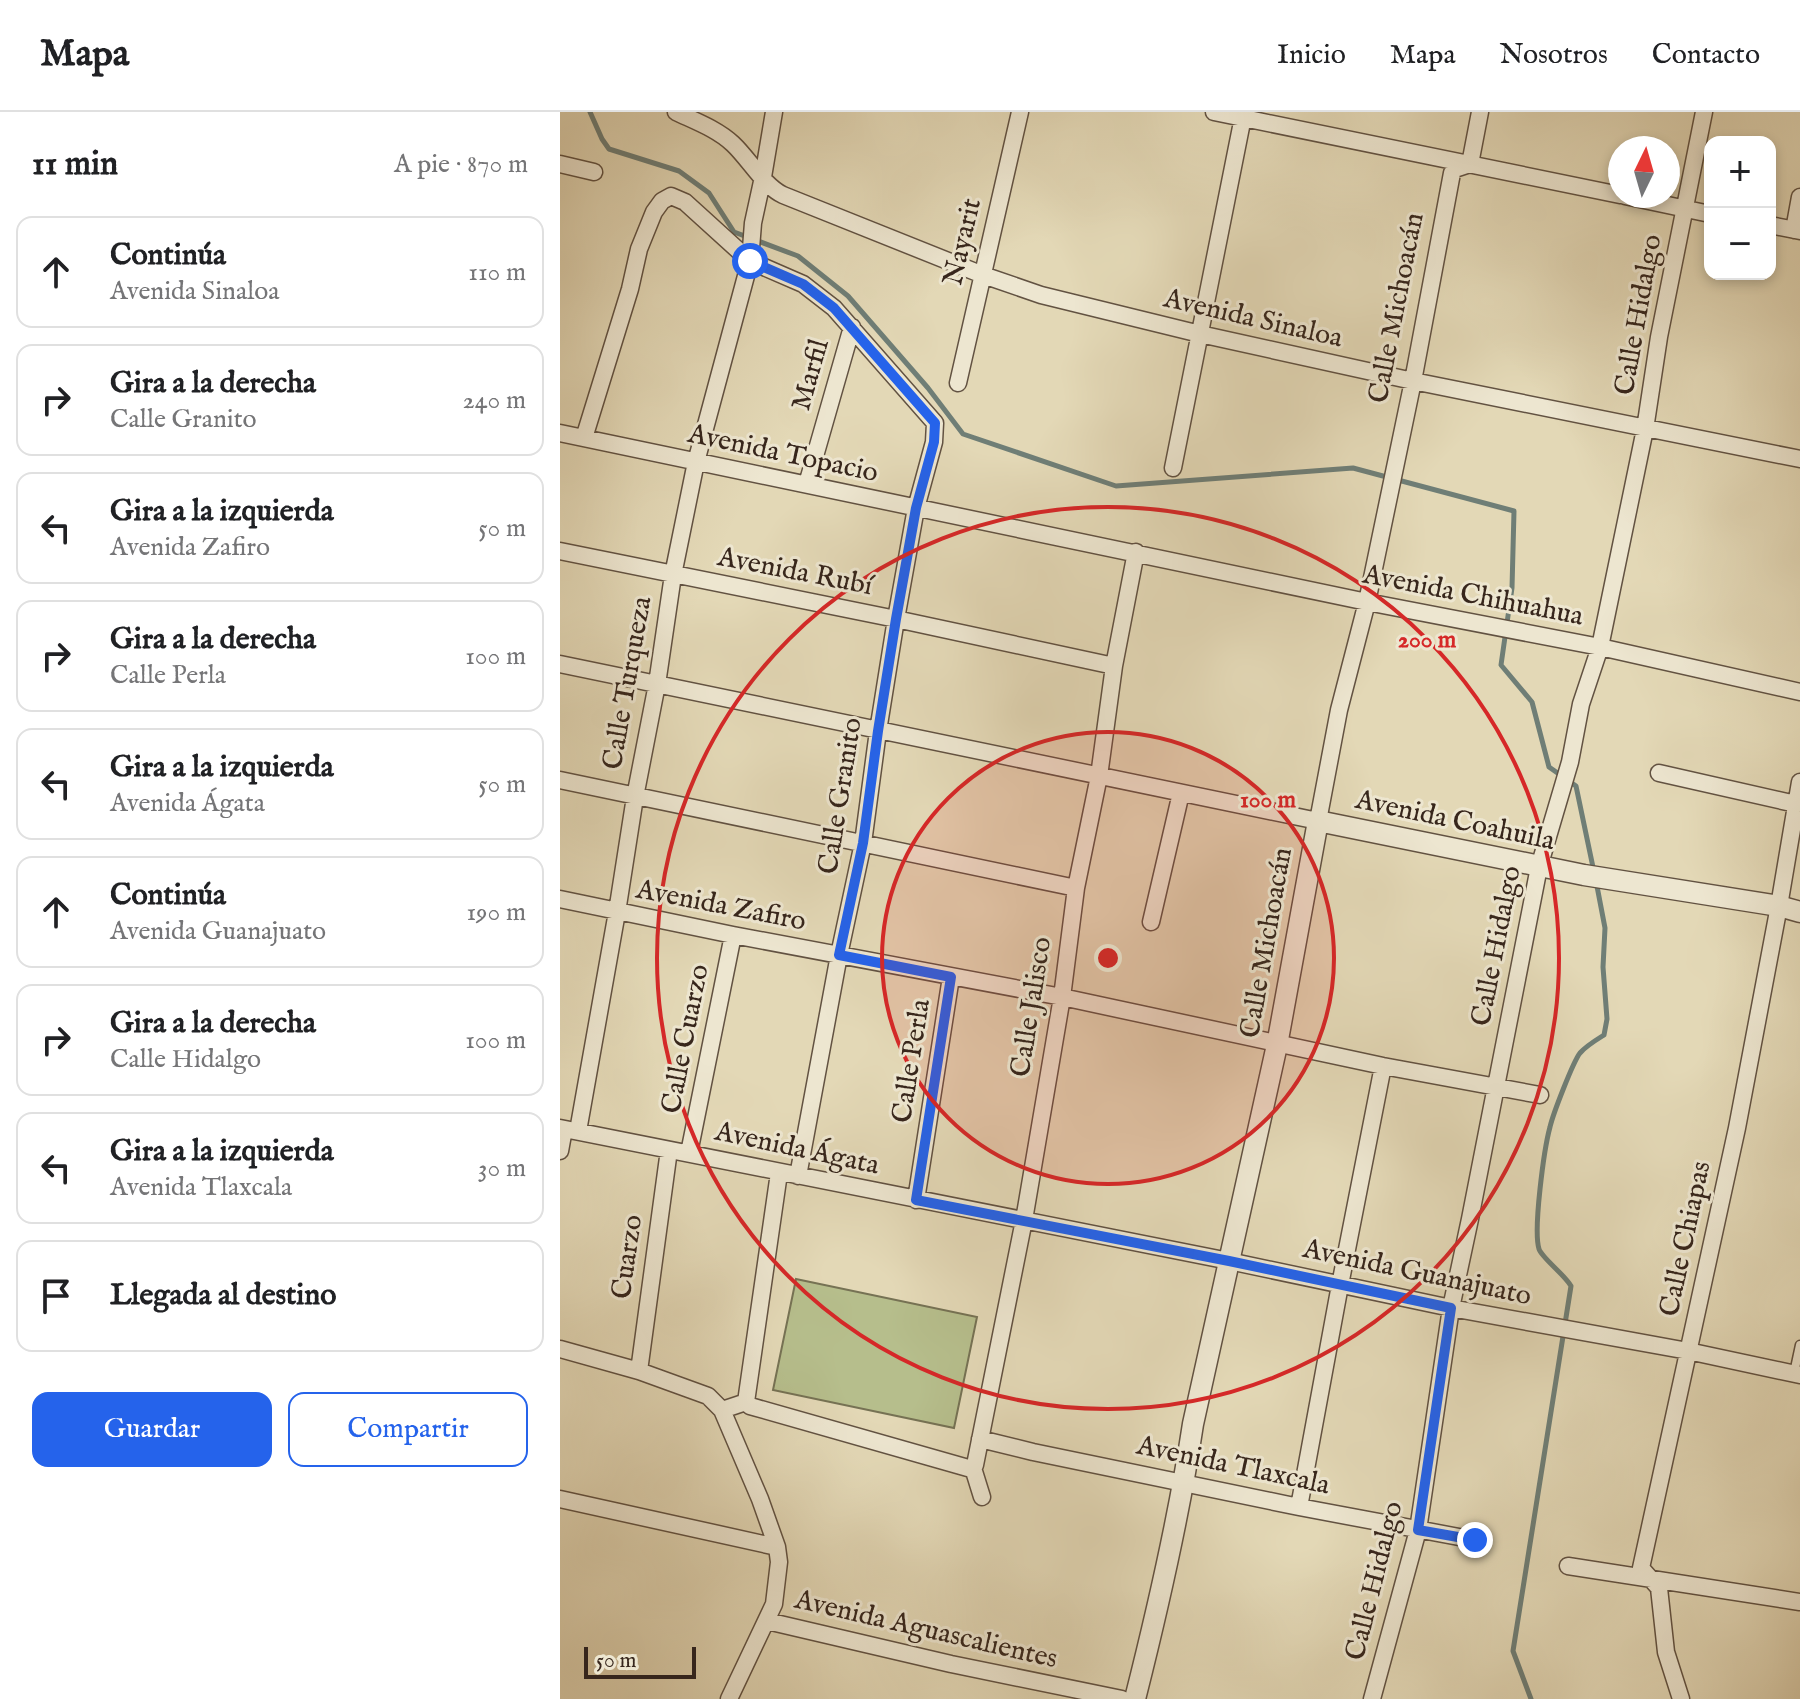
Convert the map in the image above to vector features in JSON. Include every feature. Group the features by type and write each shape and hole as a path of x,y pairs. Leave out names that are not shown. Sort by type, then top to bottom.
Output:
{"street":[{"name":"Avenida Sinaloa","path":"676,112 731,142 772,190 983,275 1041,295 1413,381 1800,459"},
{"name":"Calle Turqueza","path":"560,1151 617,912 673,575 696,462 750,255 774,112"},
{"name":"Nayarit","path":"958,383 1020,112"},
{"path":"1214,112 1243,115 1608,193"},
{"name":"Calle Michoacán","path":"1135,1699 1161,1594 1193,1424 1277,1045 1339,710 1367,602 1452,173 1470,164 1480,112"},
{"name":"Calle Hidalgo","path":"1372,1699 1418,1530 1451,1308 1539,867 1570,762 1581,704 1600,647 1645,429 1659,337 1704,112"},
{"path":"1173,468 1243,115"},
{"path":"560,164 594,172"},
{"path":"584,438 630,289 639,249 654,212 662,201 671,196 685,202 750,255 803,284 834,308 852,327"},
{"path":"1776,226 1797,231 1800,197"},
{"path":"1680,208 1704,213"},
{"name":"Calle Granito","path":"798,1176 863,843 878,731 916,508 934,442 935,423 852,327"},
{"name":"Marfil","path":"807,484 852,327"},
{"name":"Avenida Topacio","path":"560,433 1136,552"},
{"name":"Avenida Rubí","path":"560,551 1114,666"},
{"name":"Avenida Chihuahua","path":"1136,552 1367,602 1600,647 1800,692"},
{"name":"Calle Jalisco","path":"973,1468 1024,1220 1062,997 1076,888 1099,776 1114,666 1136,552"},
{"name":"Avenida Coahuila","path":"560,664 1539,867 1800,912"},
{"path":"1659,773 1796,804"},
{"path":"560,780 1076,888"},
{"name":"Calle Chiapas","path":"1681,1699 1666,1652 1659,1588 1641,1568 1737,1128 1800,782"},
{"path":"1151,922 1181,793"},
{"name":"Avenida Zafiro","path":"560,899 1062,997 1277,1045 1540,1095"},
{"name":"Calle Cuarzo","path":"689,1153 733,935"},
{"name":"Calle Perla","path":"916,1200 951,977"},
{"path":"1299,1507 1383,1066"},
{"name":"Avenida Ágata","path":"567,1130 1024,1220"},
{"name":"Cuarzo","path":"639,1371 669,1150"},
{"path":"746,1402 779,1173"},
{"name":"Avenida Guanajuato","path":"1024,1220 1451,1308 1797,1374"},
{"path":"560,1349 639,1371 708,1396 722,1410 760,1499 777,1547 779,1562 774,1604 729,1699"},
{"path":"722,1410 746,1402"},
{"path":"746,1402 750,1406 973,1468 982,1497"},
{"name":"Avenida Tlaxcala","path":"980,1439 1299,1507 1475,1540"},
{"path":"560,1499 777,1547"},
{"path":"1568,1566 1800,1602"},
{"name":"Avenida Aguascalientes","path":"767,1621 951,1664 1122,1699"}],"lane":[{"path":"1797,1374 1800,1345"}],"green space":[{"path":"796,1279 977,1317 954,1428 773,1390"}],"waterway":[{"path":"590,112 609,149 679,171 709,193 734,232 798,256 848,296 928,388 963,434 1116,486 1353,468 1514,511 1512,588 1501,665 1532,702 1549,767 1576,786 1594,872"},
{"path":"1531,1699 1513,1651 1571,1286 1539,1249 1538,1208 1545,1153 1555,1111 1577,1058 1585,1048 1604,1035 1607,1019 1603,967 1605,928 1596,881"}],"route":[{"path":"750,261 803,284 834,308 935,423 934,442 916,508 896,619 863,843 839,955 951,977 916,1200 1451,1308 1418,1530 1475,1540"}]}
